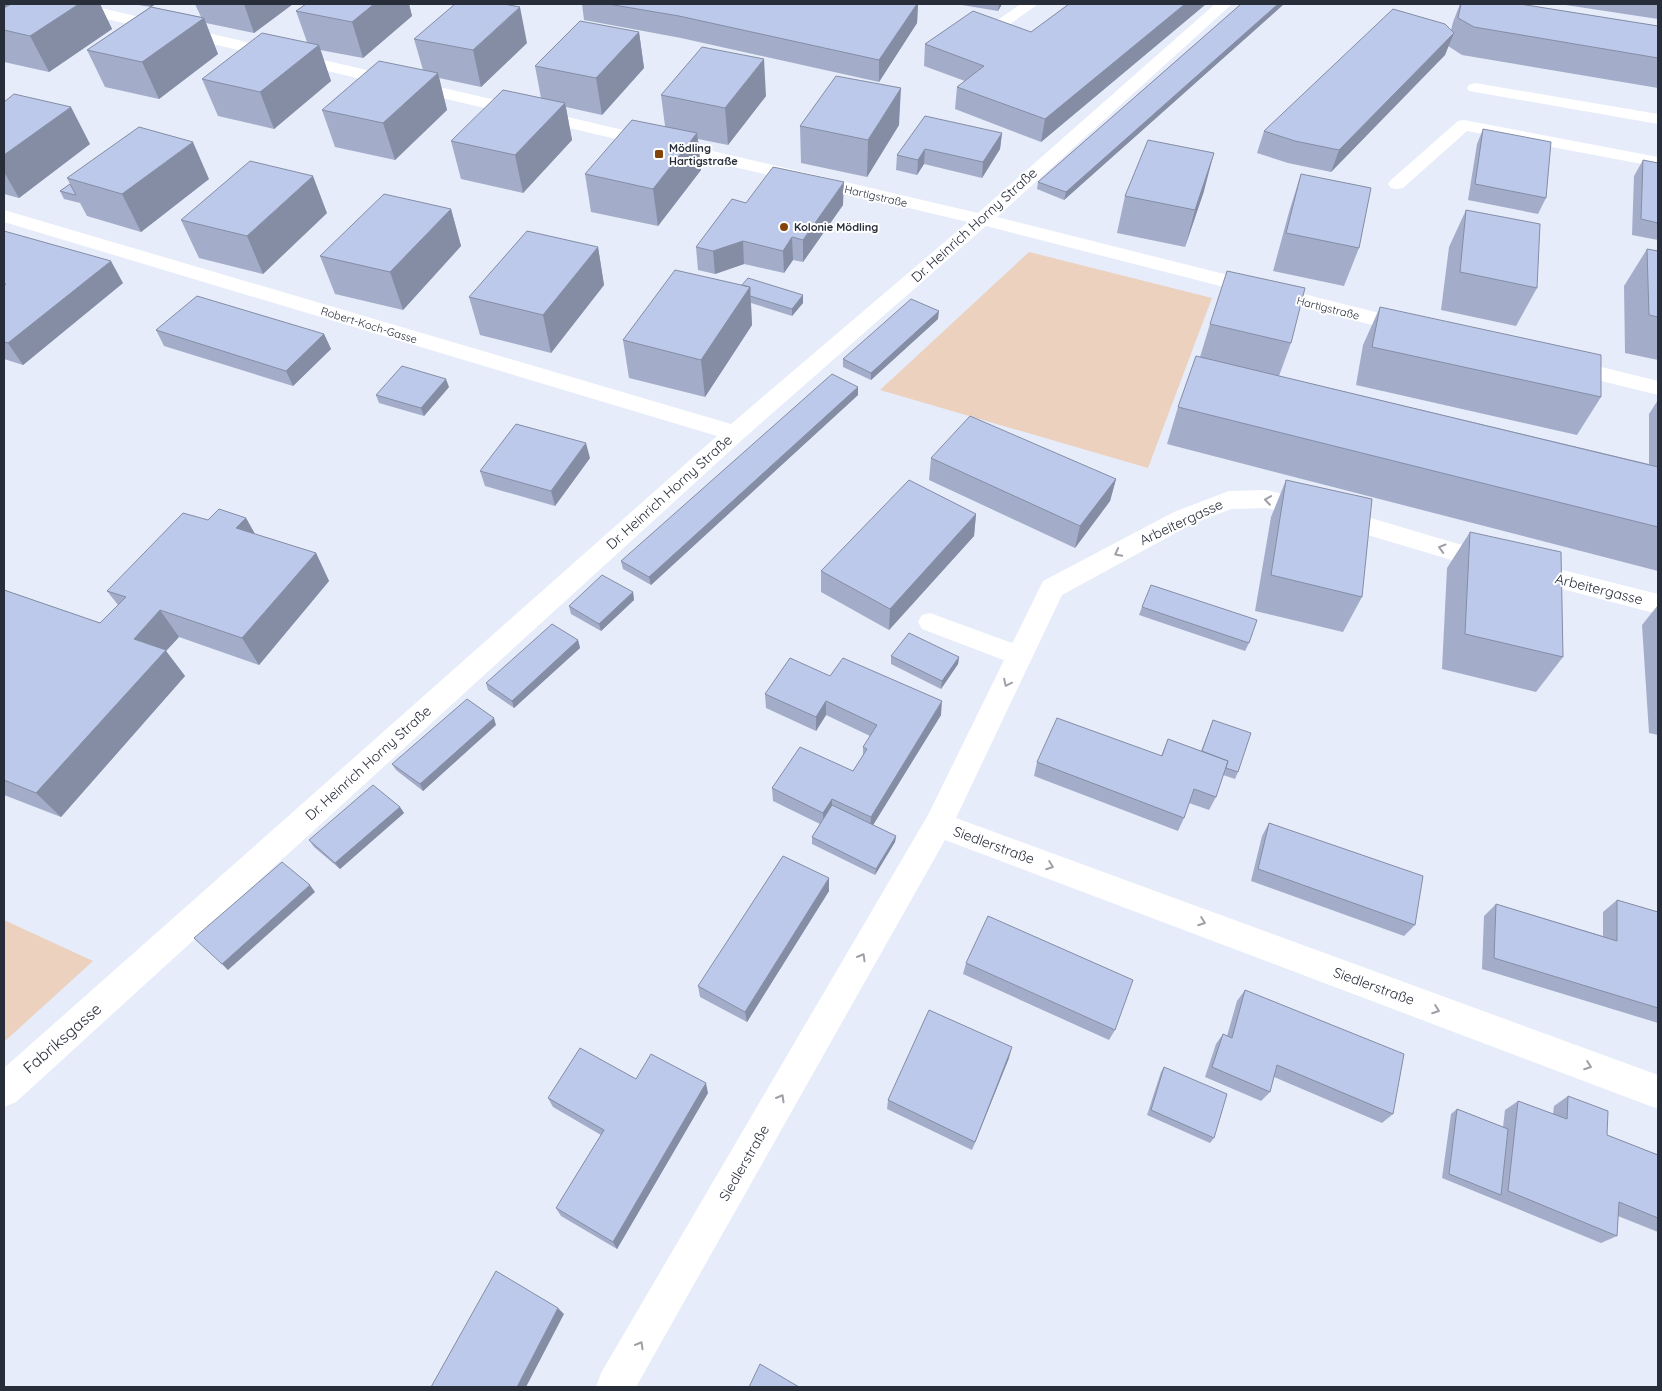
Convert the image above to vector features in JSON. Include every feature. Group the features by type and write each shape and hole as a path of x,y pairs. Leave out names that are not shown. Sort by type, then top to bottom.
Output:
{"street":[{"name":"Hartigstraße","path":"64,4 1034,232 1181,271 1426,331"},
{"name":"Dr. Heinrich Horny Straße","path":"120,987 734,433 935,261 1224,4"},
{"name":"Robert-Koch-Gasse","path":"4,216 734,433"},
{"path":"1542,360 1658,388"},
{"name":"Arbeitergasse","path":"938,824 1052,588 1183,518 1229,500 1266,499 1298,506 1455,552 1658,604"},
{"name":"Siedlerstraße","path":"616,1387 938,824 1658,1092"},
{"name":"Fabriksgasse","path":"4,1090 120,987"}],"lane":[{"path":"1001,24 1031,4"},
{"path":"1474,88 1658,119"},
{"path":"1397,184 1464,125 1658,162"},
{"path":"930,622 1019,656"}],"shaded area":[{"path":"1029,252 1212,298 1148,468 880,390"},
{"path":"4,920 93,961 4,1042"}],"building":[{"path":"11,4 79,4 30,36 4,30 4,8"},
{"path":"306,4 374,4 352,22 296,11"},
{"path":"455,4 504,4 520,7 473,50 414,39"},
{"path":"608,4 917,4 879,60 679,16"},
{"path":"1069,4 1185,4 1045,119 957,87 984,66 925,44 973,11 1031,32"},
{"path":"1241,4 1278,4 1066,192 1038,182"},
{"path":"1461,4 1520,4 1658,26 1658,58 1474,27 1458,18"},
{"path":"151,7 204,18 142,62 87,50"},
{"path":"1393,9 1445,24 1454,33 1339,150 1295,141 1264,131"},
{"path":"580,21 639,32 596,78 535,66"},
{"path":"262,33 319,45 260,92 202,79"},
{"path":"702,47 764,59 725,108 661,95"},
{"path":"379,61 438,73 383,123 322,110"},
{"path":"836,76 901,88 868,140 800,126"},
{"path":"503,90 565,103 515,155 451,141"},
{"path":"14,94 71,107 4,155 4,102"},
{"path":"925,116 1002,133 983,162 925,149 918,160 897,155"},
{"path":"632,120 697,133 653,189 585,174"},
{"path":"139,127 193,142 122,194 67,178"},
{"path":"1483,129 1551,142 1546,198 1475,184"},
{"path":"1148,140 1214,153 1195,210 1125,196"},
{"path":"1643,160 1658,163 1658,223 1641,219"},
{"path":"250,161 313,176 247,236 181,220"},
{"path":"773,167 844,182 803,240 792,237 783,251 743,241 713,251 696,247 732,199 746,203"},
{"path":"1301,174 1371,188 1359,248 1286,233"},
{"path":"70,184 76,195 60,191"},
{"path":"384,194 451,209 390,272 320,256"},
{"path":"1466,210 1540,224 1537,288 1460,272"},
{"path":"4,231 111,261 8,343 4,342 4,286 6,284 4,284"},
{"path":"527,231 598,247 543,315 469,297"},
{"path":"1647,249 1658,251 1658,317 1649,315"},
{"path":"675,270 750,287 701,360 623,340"},
{"path":"1227,271 1305,288 1291,343 1210,324"},
{"path":"748,278 803,295 792,309 750,296 750,287 742,285"},
{"path":"197,296 324,334 286,371 156,330"},
{"path":"911,299 939,311 871,373 843,359"},
{"path":"1380,307 1601,355 1601,397 1372,347"},
{"path":"1196,356 1658,467 1658,527 1178,407"},
{"path":"402,366 446,379 421,408 376,395"},
{"path":"832,374 858,387 649,577 621,561"},
{"path":"970,416 1116,479 1080,526 931,458"},
{"path":"516,424 586,443 551,491 480,471"},
{"path":"909,480 976,514 890,609 821,571"},
{"path":"1286,480 1372,499 1362,597 1271,575"},
{"path":"219,509 246,518 236,528 316,553 242,638 160,610 134,639 166,650 36,793 4,780 4,590 100,623 126,597 107,591 183,513 208,520"},
{"path":"1470,532 1561,552 1563,657 1465,634"},
{"path":"602,575 633,592 599,624 569,606"},
{"path":"1151,585 1257,620 1249,643 1142,607"},
{"path":"552,624 578,640 512,701 486,683"},
{"path":"909,633 959,657 942,681 891,656"},
{"path":"790,658 830,676 843,658 942,701 871,817 832,799 823,813 772,788 800,747 853,771 867,749 863,747 877,725 826,701 816,717 765,694"},
{"path":"467,699 494,718 420,784 392,764"},
{"path":"1057,718 1162,756 1168,739 1228,761 1216,797 1194,789 1184,818 1037,762"},
{"path":"1213,720 1251,733 1238,772 1226,768 1228,761 1202,751"},
{"path":"373,785 400,807 335,863 309,840"},
{"path":"832,805 896,836 876,869 812,837"},
{"path":"1269,823 1423,876 1415,925 1258,869"},
{"path":"783,856 829,878 745,1012 698,986"},
{"path":"282,862 310,885 222,964 194,938"},
{"path":"1617,900 1658,912 1658,1008 1494,958 1496,904 1617,941"},
{"path":"988,916 1133,980 1115,1030 966,963"},
{"path":"1245,990 1404,1054 1393,1114 1277,1065 1270,1092 1212,1067 1223,1034 1232,1038"},
{"path":"929,1010 1012,1047 975,1142 888,1100"},
{"path":"580,1048 636,1079 651,1054 706,1083 613,1242 556,1208 604,1130 548,1098"},
{"path":"1164,1067 1227,1094 1214,1138 1151,1110"},
{"path":"1568,1096 1608,1111 1607,1135 1658,1155 1658,1218 1619,1202 1617,1236 1508,1191 1518,1101 1567,1119"},
{"path":"1457,1109 1508,1129 1501,1195 1449,1174"},
{"path":"496,1271 558,1308 517,1387 431,1387"},
{"path":"760,1364 799,1387 749,1387"}],"place":[{"name":"Mödling Hartigstraße","path":"659,154"},
{"name":"Kolonie Mödling","path":"784,227"}]}
